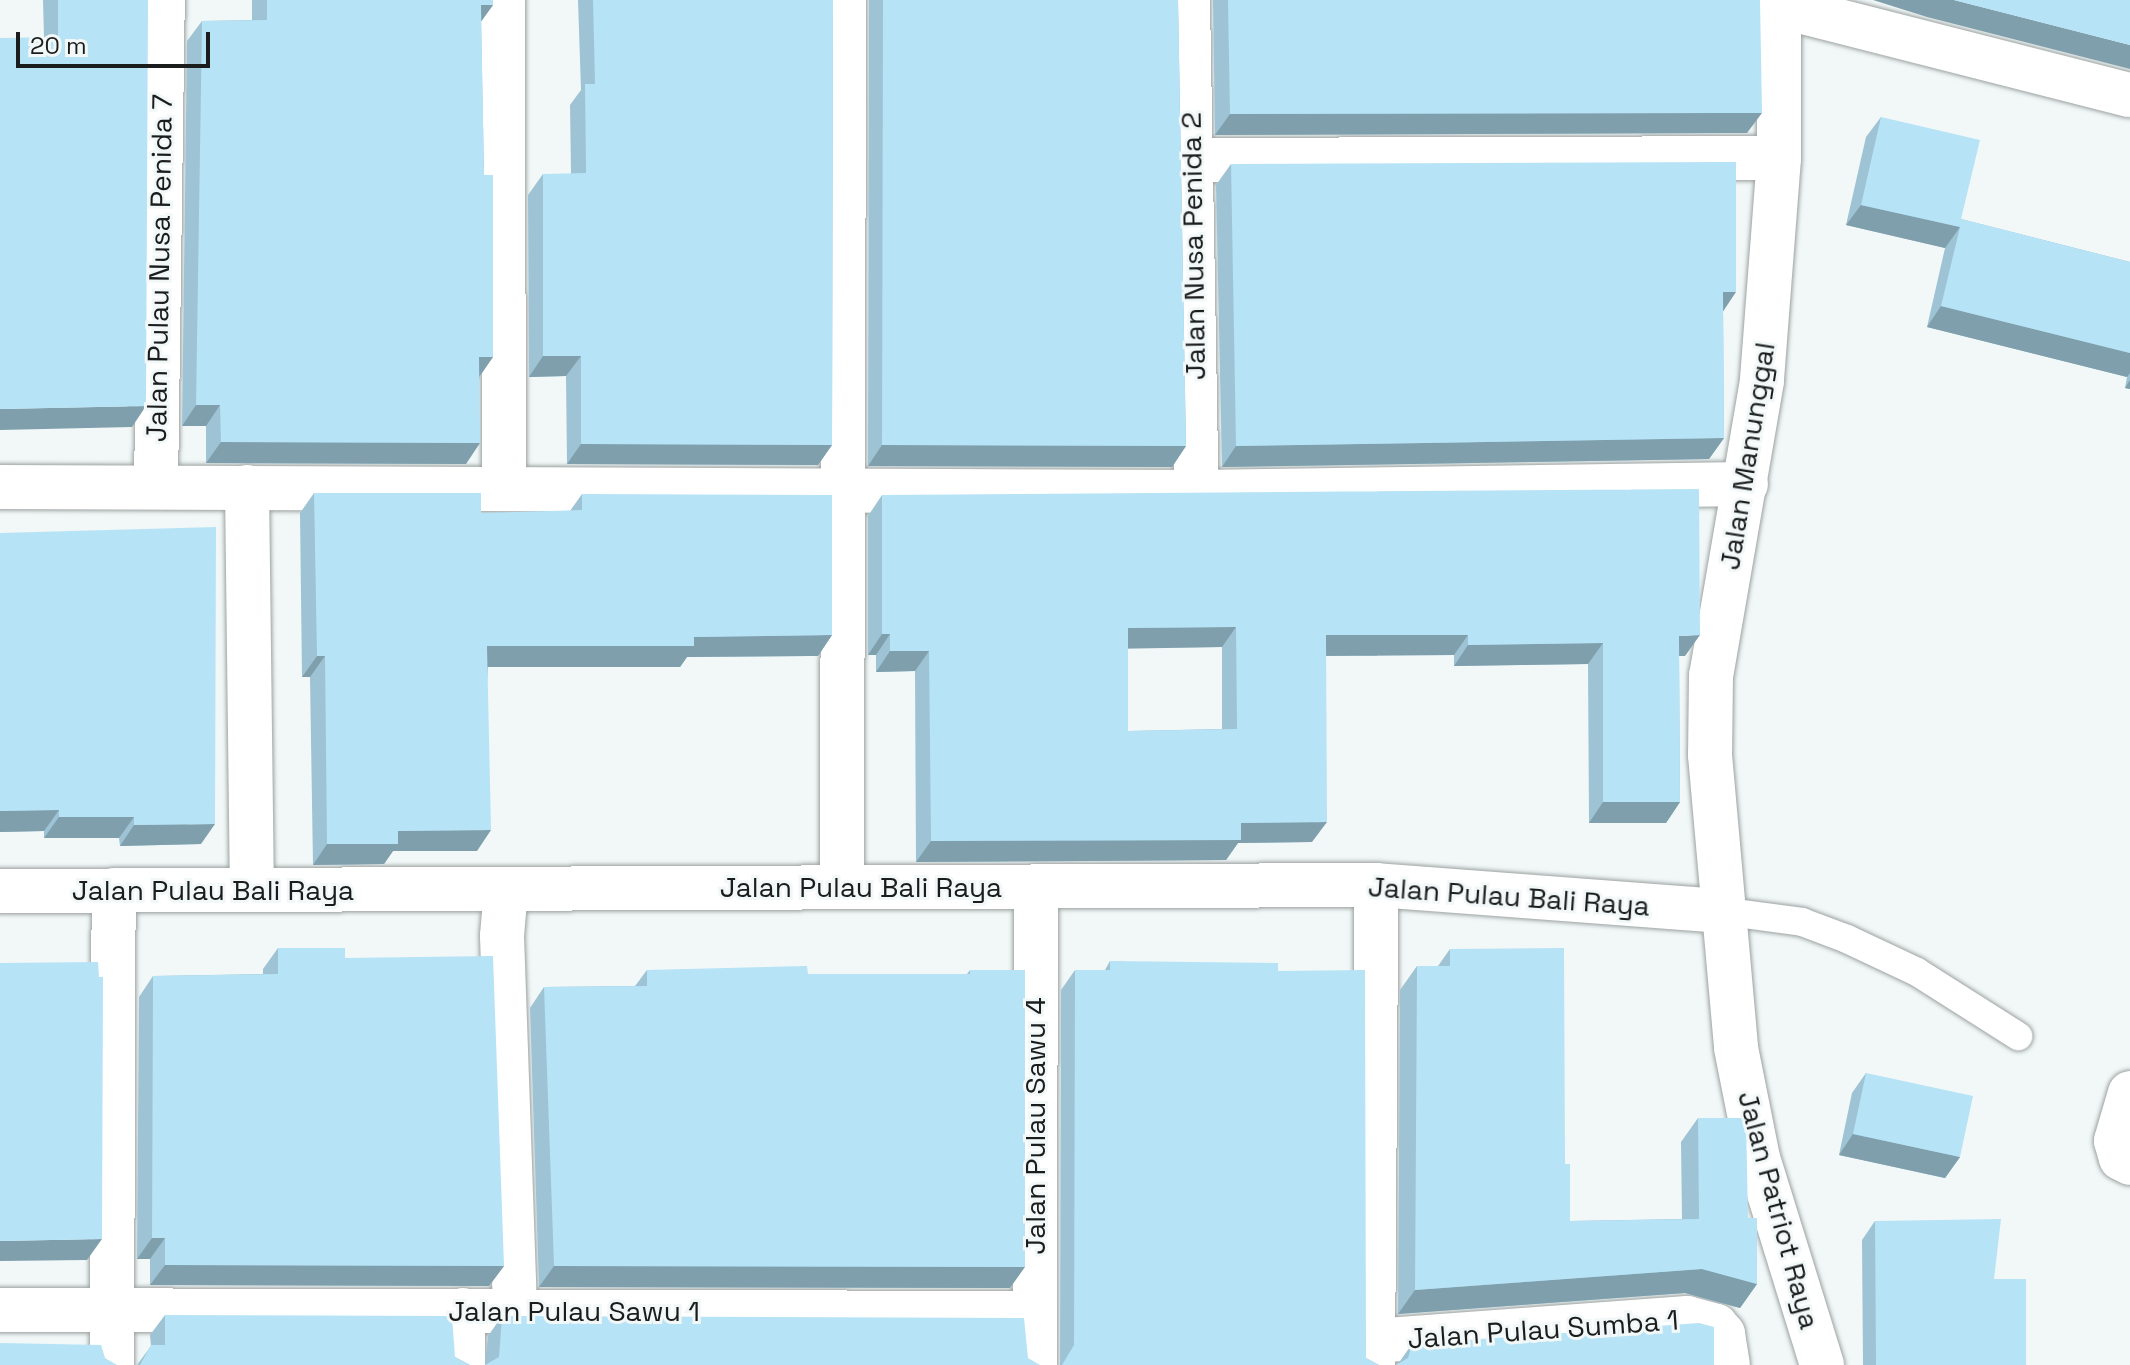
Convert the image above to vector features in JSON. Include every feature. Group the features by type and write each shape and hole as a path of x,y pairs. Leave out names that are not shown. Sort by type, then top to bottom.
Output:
{"street":[{"name":"Jalan Pulau Nusa Penida 7","path":"156,487 163,0"},
{"path":"503,0 504,489"},
{"path":"842,887 844,0"},
{"name":"Jalan Nusa Penida 2","path":"1188,0 1197,492"},
{"path":"1780,3 2130,95"},
{"name":"Jalan Manunggal","path":"1721,911 1710,755 1711,675 1762,381 1779,158 1780,3"},
{"path":"1191,160 1779,158"},
{"path":"0,487 1197,492 1746,484"},
{"path":"247,487 252,889"},
{"path":"1373,1353 1376,885"},
{"name":"Jalan Pulau Bali Raya","path":"0,891 1376,885 1721,911"},
{"name":"Jalan Pulau Sawu 4","path":"1035,1365 1036,886"},
{"path":"506,889 502,936 515,1311"},
{"path":"112,1365 114,890"},
{"name":"Jalan Patriot Raya","path":"1721,911 1736,1048 1758,1158 1822,1365"},
{"path":"2130,1093 2116,1141 2121,1158 2130,1163"},
{"name":"Jalan Pulau Sawu 1","path":"0,1310 1035,1313"},
{"path":"463,1310 463,1365"},
{"name":"Jalan Pulau Sumba 1","path":"1373,1353 1687,1318 1716,1326 1728,1345 1728,1365"}],"lane":[{"path":"1721,911 1802,922 1847,939 1917,972 2018,1036"}],"building":[{"path":"58,0 148,0 146,406 0,409 0,38 58,37"},
{"path":"267,0 493,0 493,5 481,5 484,175 493,175 493,357 479,357 480,443 221,442 220,405 196,405 202,21 267,20"},
{"path":"593,0 833,0 832,445 581,444 581,356 543,356 543,174 586,173 585,84 595,84"},
{"path":"883,0 1178,0 1186,446 882,445"},
{"path":"1228,0 1760,0 1762,113 1230,114"},
{"path":"1954,0 2130,0 2130,45"},
{"path":"1881,117 1980,140 1961,219 2130,262 2130,353 1941,306 1960,227 1861,205"},
{"path":"1736,162 1736,292 1723,292 1724,438 1236,446 1231,164"},
{"path":"1699,489 1700,635 1679,636 1680,802 1603,802 1603,643 1468,645 1468,635 1326,635 1327,822 1241,823 1241,840 931,841 929,651 890,651 890,634 882,634 882,495","holes":["1236,627 1237,729 1128,731 1128,628"]},
{"path":"314,493 481,493 481,513 582,510 582,494 832,495 832,635 694,637 694,646 487,646 491,830 398,831 398,844 327,844 325,656 317,656"},
{"path":"216,527 215,824 134,825 134,817 59,817 59,810 0,811 0,533"},
{"path":"278,948 345,948 345,958 493,956 504,1266 165,1265 165,1238 152,1238 153,976 278,974"},
{"path":"1564,948 1565,1164 1570,1164 1570,1221 1699,1219 1698,1118 1746,1118 1748,1218 1757,1218 1757,1284 1702,1269 1415,1290 1417,966 1450,966 1450,949"},
{"path":"1110,961 1278,963 1278,971 1365,970 1366,1358 1379,1365 1062,1365 1074,1345 1075,970 1110,970"},
{"path":"98,962 99,977 103,977 102,1239 0,1241 0,963"},
{"path":"807,966 808,974 970,974 970,970 1025,970 1025,1267 554,1266 544,987 647,986 647,970"},
{"path":"1866,1073 1973,1096 1960,1157 1853,1134"},
{"path":"2001,1219 1994,1279 2026,1279 2026,1365 1876,1365 1875,1221"},
{"path":"165,1315 452,1316 455,1357 470,1365 140,1365 151,1345 165,1345"},
{"path":"502,1316 1024,1318 1028,1358 1040,1365 485,1365 499,1357"},
{"path":"1699,1323 1714,1327 1714,1365 1396,1365 1408,1358 1412,1344"},
{"path":"0,1343 101,1345 105,1358 117,1365 0,1365"}]}
